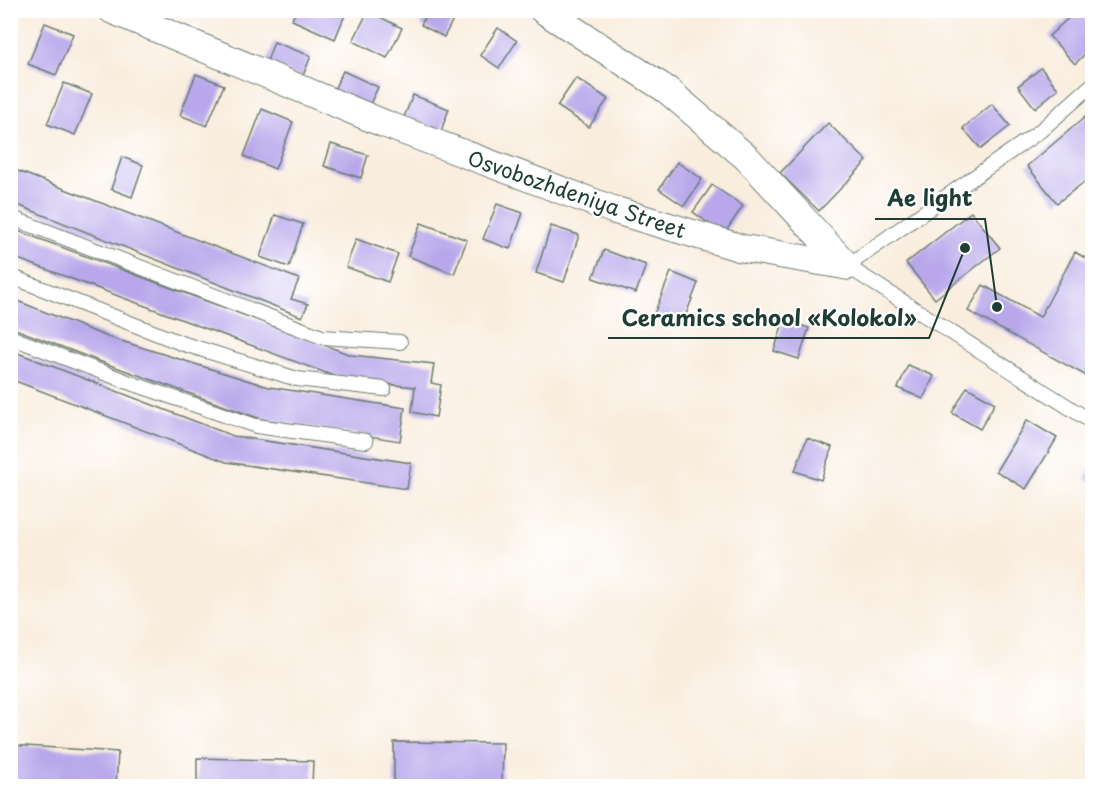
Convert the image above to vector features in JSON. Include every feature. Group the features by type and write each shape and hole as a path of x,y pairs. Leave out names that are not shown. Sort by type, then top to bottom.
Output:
{"street":[{"name":"Osvobozhdeniya Street","path":"112,10 386,124 614,210 741,248 847,266"},
{"path":"543,10 667,90 747,158 847,266"}],"lane":[{"path":"847,266 1040,131 1092,85"},
{"path":"10,217 322,337 400,342"},
{"name":"Osvobozhdeniya Street","path":"847,266 1092,422"},
{"path":"10,276 181,343 297,380 384,389"},
{"path":"10,337 128,382 256,426 366,441"}],"building":[{"path":"296,10 347,10 335,39 292,20"},
{"path":"428,10 458,10 444,37 421,25"},
{"path":"1077,10 1092,10 1092,47 1075,64 1049,36"},
{"path":"368,11 402,28 387,58 353,41"},
{"path":"45,23 73,34 56,75 28,64"},
{"path":"498,28 517,41 499,68 480,55"},
{"path":"274,42 311,56 302,78 266,64"},
{"path":"1041,68 1058,89 1035,108 1018,86"},
{"path":"343,71 378,87 368,108 333,92"},
{"path":"196,74 224,85 207,126 180,115"},
{"path":"576,78 608,99 589,127 557,106"},
{"path":"64,83 92,94 75,135 47,124"},
{"path":"413,95 449,109 441,131 404,117"},
{"path":"992,104 1010,126 981,149 963,128"},
{"path":"262,109 293,122 275,169 244,156"},
{"path":"1092,111 1092,176 1057,203 1027,166"},
{"path":"828,123 867,161 819,211 780,173"},
{"path":"331,144 368,155 361,178 324,166"},
{"path":"122,157 143,165 132,197 111,189"},
{"path":"677,162 702,179 684,206 659,189"},
{"path":"10,168 299,279 291,299 308,304 302,317 10,202"},
{"path":"712,185 743,206 724,234 693,212"},
{"path":"497,204 523,213 510,249 483,239"},
{"path":"971,212 1000,248 935,299 906,263"},
{"path":"275,215 303,224 289,267 260,257"},
{"path":"421,223 467,240 454,274 408,256"},
{"path":"551,226 579,235 564,282 536,273"},
{"path":"10,228 351,355 434,364 431,383 441,385 436,417 412,412 415,387 345,380 10,256"},
{"path":"356,239 398,254 388,282 346,267"},
{"path":"604,250 646,265 636,293 593,278"},
{"path":"1075,252 1092,262 1092,330 1089,337 1092,340 1092,379 968,311 983,285 1040,317"},
{"path":"671,272 698,283 682,325 654,314"},
{"path":"10,298 105,336 269,387 405,408 400,441 261,419 96,360 10,327"},
{"path":"784,320 809,328 799,359 774,351"},
{"path":"10,350 233,436 411,463 407,489 226,462 10,379"},
{"path":"908,365 934,376 923,399 898,388"},
{"path":"967,387 995,403 980,429 952,413"},
{"path":"1027,420 1057,438 1026,489 996,471"},
{"path":"807,438 832,447 821,480 795,471"},
{"path":"1092,466 1092,483 1085,479"},
{"path":"394,742 503,743 502,786 394,785"},
{"path":"10,745 118,752 116,786 10,786"},
{"path":"197,758 313,761 312,786 197,786"}],"place":[{"name":"Ceramics school «Kolokol»","path":"965,248"},
{"name":"Ae light","path":"997,307"}]}
